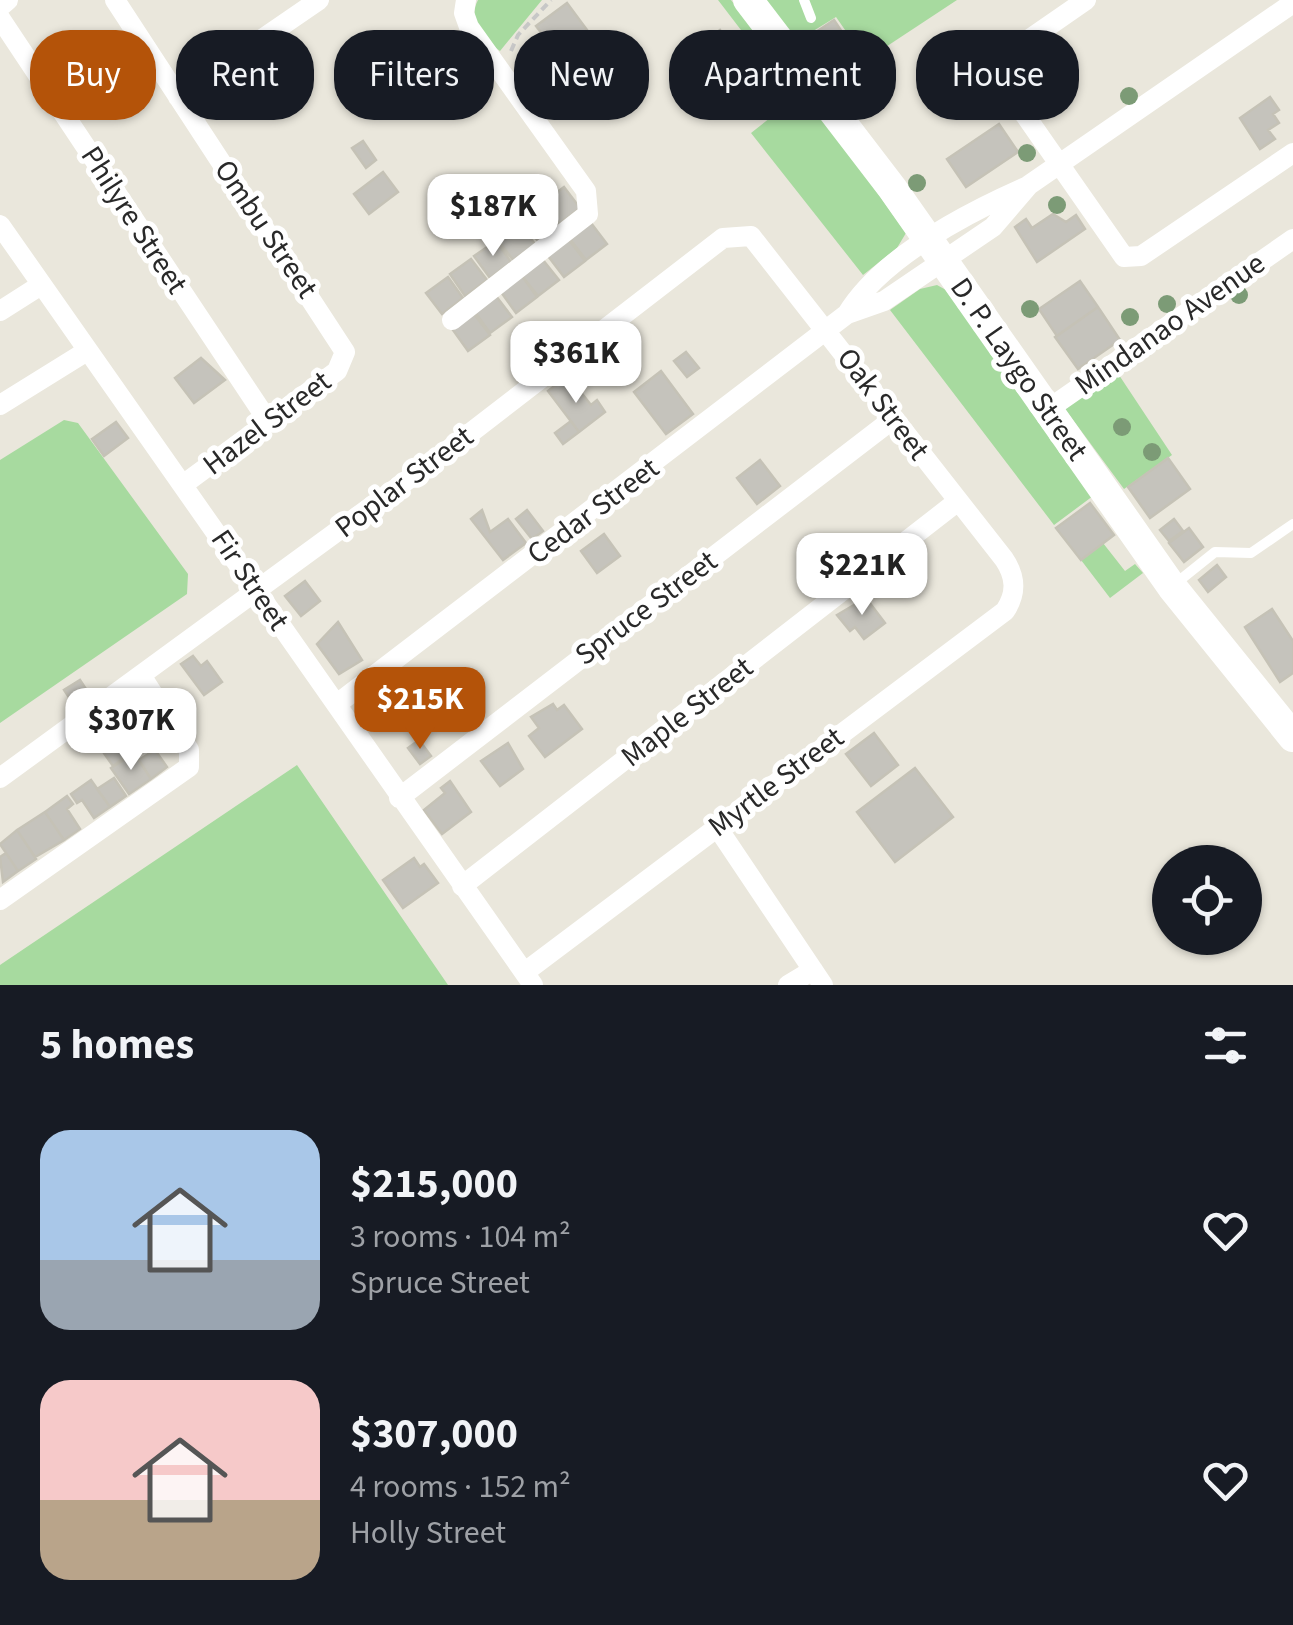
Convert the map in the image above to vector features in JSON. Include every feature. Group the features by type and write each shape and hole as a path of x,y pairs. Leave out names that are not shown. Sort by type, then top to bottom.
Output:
{"main road":[{"name":"D. P. Laygo Street","path":"748,0 937,250 1172,587 1293,737"}],"street":[{"path":"0,7 8,0"},
{"name":"Ombu Street","path":"114,0 176,94"},
{"path":"452,320 588,214 590,207 586,190 466,20 466,0"},
{"path":"1086,0 995,66 999,84 1119,252 1129,259 1141,256 1293,152"},
{"path":"274,30 315,1"},
{"name":"Cedar Street","path":"337,704 848,314 869,283 937,250 994,198 1029,185 1293,4"},
{"name":"Philyre Street","path":"0,18 268,421"},
{"name":"Ombu Street","path":"193,120 343,344 346,359"},
{"name":"Fir Street","path":"0,225 529,979"},
{"name":"Oak Street","path":"742,233 758,240 1004,559 1014,584"},
{"name":"Poplar Street","path":"0,778 443,454 723,238 742,233"},
{"name":"Mindanao Avenue","path":"1047,410 1293,238"},
{"path":"0,310 41,285"},
{"path":"0,405 87,351"},
{"name":"Hazel Street","path":"184,484 338,371 346,359"},
{"name":"Spruce Street","path":"399,798 893,419"},
{"name":"Maple Street","path":"462,886 958,500"},
{"name":"Myrtle Street","path":"529,979 717,827 1004,611 1013,598 1014,584"},
{"path":"0,900 186,772 192,762 190,750 142,677"},
{"path":"717,827 818,977 788,985"}],"lane":[{"path":"804,0 811,18"},
{"path":"1172,587 1215,552 1251,553 1293,524"}],"path":[{"path":"509,84 512,46 551,0"}],"green space":[{"path":"478,0 542,0 500,51 494,46 494,30 480,30 475,7"},
{"path":"718,0 731,0 755,30 741,30"},
{"path":"764,0 957,0 896,40 896,30 845,30 836,17 815,30 788,30"},
{"path":"767,120 826,120 906,233 897,248 863,275 751,133"},
{"path":"937,285 946,290 1093,496 1054,525 890,310 920,289"},
{"path":"1117,372 1172,455 1124,489 1065,409"},
{"path":"64,420 78,423 188,574 187,594 0,723 0,460"},
{"path":"1103,543 1125,571 1135,564 1143,573 1110,598 1081,560"},
{"path":"297,765 448,985 0,985 0,965"}],"building":[{"path":"567,3 587,30 539,30 536,26"},
{"path":"834,20 841,30 819,30"},
{"path":"1270,97 1279,110 1273,114 1279,123 1268,130 1275,139 1260,149 1240,118"},
{"path":"999,124 1018,152 966,187 947,159"},
{"path":"363,141 376,160 366,168 352,148"},
{"path":"383,172 398,192 369,214 354,194"},
{"path":"564,187 580,208 559,224 543,203"},
{"path":"542,204 558,225 538,241 522,220"},
{"path":"1053,214 1066,222 1076,215 1085,229 1037,262 1015,227 1026,219 1032,228"},
{"path":"518,223 535,244 513,260 497,239"},
{"path":"591,223 607,244 586,260 570,239"},
{"path":"569,240 585,261 564,277 548,256"},
{"path":"496,241 511,262 490,278 474,256"},
{"path":"471,259 487,280 465,296 450,274"},
{"path":"543,260 559,280 538,296 522,276"},
{"path":"522,276 537,297 516,313 501,292"},
{"path":"448,277 463,298 442,314 426,293"},
{"path":"1080,281 1098,307 1057,336 1039,309"},
{"path":"496,296 512,317 490,333 475,312"},
{"path":"1098,307 1120,340 1078,369 1055,337"},
{"path":"474,314 490,335 468,351 453,330"},
{"path":"686,352 699,368 687,377 674,361"},
{"path":"201,358 225,380 194,403 175,378"},
{"path":"661,371 693,414 666,434 634,392"},
{"path":"562,380 574,396 580,391 591,405 597,400 605,412 579,432 548,391"},
{"path":"571,421 579,432 563,444 555,433"},
{"path":"116,422 128,438 104,456 92,439"},
{"path":"1168,458 1190,489 1150,518 1128,487"},
{"path":"760,460 780,486 757,504 737,478"},
{"path":"1090,503 1114,535 1081,560 1056,528"},
{"path":"482,510 490,532 508,519 526,543 503,560 471,519"},
{"path":"527,510 543,531 532,539 516,519"},
{"path":"1174,519 1183,531 1169,541 1160,530"},
{"path":"1189,528 1203,547 1184,562 1169,543"},
{"path":"604,534 620,556 597,573 581,551"},
{"path":"1217,565 1226,577 1208,592 1199,580"},
{"path":"305,581 320,601 301,616 285,596"},
{"path":"866,598 885,623 864,639 855,627 850,631 837,615"},
{"path":"1272,609 1293,641 1293,673 1280,682 1245,627"},
{"path":"338,622 362,660 339,674 317,644"},
{"path":"193,656 201,666 207,661 222,682 204,695 181,664"},
{"path":"80,680 92,698 76,708 64,690"},
{"path":"553,704 557,710 564,705 582,729 545,757 529,736 539,728 531,717"},
{"path":"112,717 133,751 113,766 94,739 105,731 100,724"},
{"path":"155,727 163,738 144,751 136,740"},
{"path":"874,733 898,765 871,786 846,754"},
{"path":"419,740 431,756 420,764 408,748"},
{"path":"508,743 523,769 500,786 481,761"},
{"path":"155,750 167,767 151,779 139,760"},
{"path":"134,753 151,779 129,794 111,768"},
{"path":"915,768 953,817 895,862 857,812"},
{"path":"114,778 126,796 110,807 97,789"},
{"path":"91,780 110,807 94,818 82,800 77,803 71,794"},
{"path":"450,781 471,812 442,834 424,810 445,793 441,788"},
{"path":"67,796 73,804 67,809 80,829 64,840 45,812"},
{"path":"45,812 64,840 35,857 17,830"},
{"path":"17,830 36,859 18,871 0,844"},
{"path":"6,853 18,871 3,882 0,857"},
{"path":"414,858 420,867 424,864 438,883 403,908 383,880"}]}
